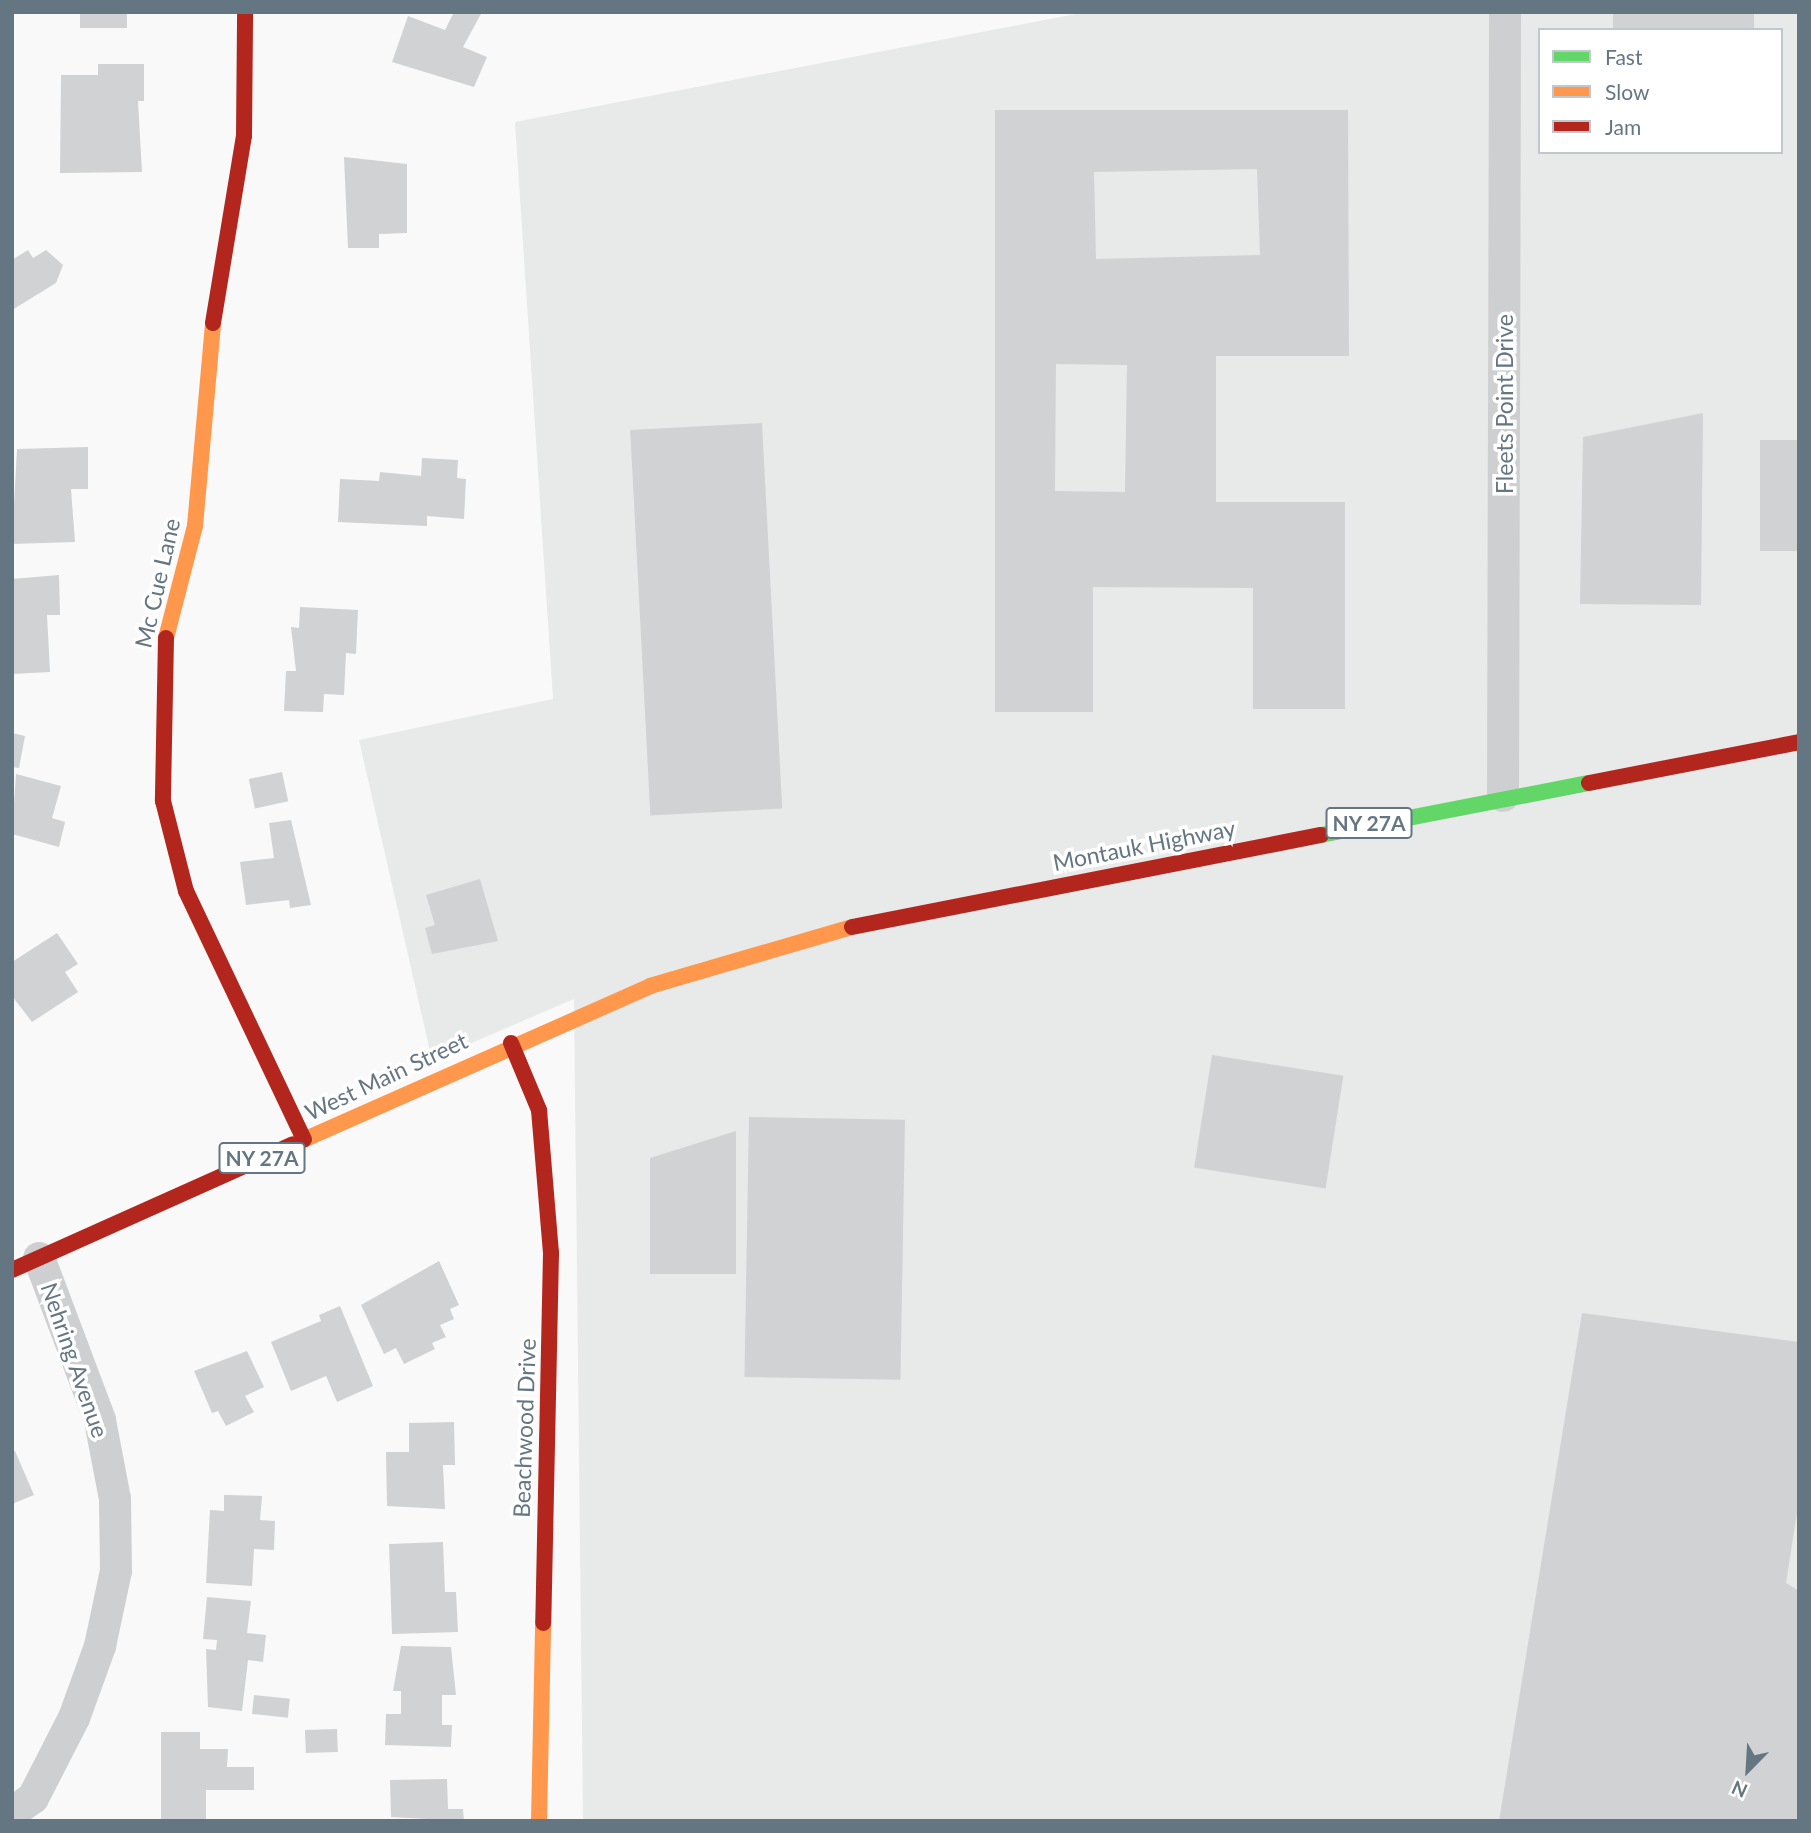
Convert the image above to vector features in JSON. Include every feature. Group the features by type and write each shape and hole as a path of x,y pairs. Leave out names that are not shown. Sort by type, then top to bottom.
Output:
{"street":[{"name":"Mc Cue Lane","path":"245,12 244,136 205,372 195,526 163,650 162,775 186,891 304,1139"},
{"name":"Fleets Point Drive","path":"1503,796 1505,12"},
{"name":"Montauk Highway","path":"511,1043 650,986 852,927 1503,796 1799,741"},
{"name":"West Main Street","path":"26,1264 511,1043"},
{"name":"Beachwood Drive","path":"511,1043 539,1110 551,1253 539,1821"},
{"name":"Nehring Avenue","path":"26,1264 100,1420 115,1499 116,1571 100,1646 74,1718 30,1810"}],"shaded area":[{"path":"1086,12 1799,12 1799,1821 583,1821 574,999 432,1060 359,740 553,699 515,122"}],"building":[{"path":"80,12 127,12 127,28 80,28"},
{"path":"454,12 482,12 463,47 487,57 474,87 392,62 408,16 445,30"},
{"path":"1613,12 1754,12 1754,28 1613,28"},
{"path":"98,64 144,64 144,101 138,101 142,172 60,173 61,75 98,75"},
{"path":"995,110 1348,110 1349,356 1216,356 1216,502 1345,502 1345,709 1253,709 1253,588 1093,587 1093,712 995,712","holes":["1257,169 1260,255 1096,259 1094,172","1056,364 1127,365 1125,492 1055,491"]},
{"path":"344,157 407,164 407,233 379,234 379,248 348,248"},
{"path":"28,250 33,258 46,250 63,265 56,283 12,310 12,260"},
{"path":"1703,413 1701,605 1580,604 1583,437"},
{"path":"762,423 782,808 650,815 630,430"},
{"path":"1760,440 1799,440 1799,551 1760,551"},
{"path":"88,447 88,489 71,489 75,542 12,544 17,449"},
{"path":"422,458 458,460 457,478 466,479 464,519 427,516 427,526 338,522 340,479 379,481 380,472 421,476"},
{"path":"59,575 60,615 47,615 50,672 12,674 12,579"},
{"path":"300,607 358,610 356,654 346,653 344,695 324,694 323,712 284,711 286,671 296,671 291,627 299,628"},
{"path":"12,733 25,736 19,768 12,767"},
{"path":"282,772 288,801 255,808 249,779"},
{"path":"16,774 61,786 52,818 65,822 59,847 12,834"},
{"path":"291,820 311,905 290,908 289,900 246,905 240,862 274,858 269,823"},
{"path":"480,879 498,941 432,954 425,928 435,925 426,895"},
{"path":"57,933 78,964 65,972 78,992 32,1022 12,996 12,962"},
{"path":"1212,1055 1343,1076 1326,1188 1194,1168"},
{"path":"749,1117 905,1120 900,1380 744,1377"},
{"path":"736,1131 736,1274 650,1274 650,1158"},
{"path":"439,1261 459,1305 450,1309 454,1319 440,1325 446,1337 432,1343 435,1349 404,1364 396,1348 384,1354 361,1305"},
{"path":"340,1306 373,1386 337,1402 326,1376 291,1391 271,1342 321,1321 319,1315"},
{"path":"1582,1313 1799,1342 1799,1500 1786,1583 1799,1591 1799,1821 1499,1821"},
{"path":"247,1351 264,1387 245,1396 254,1412 226,1426 218,1411 212,1413 194,1371"},
{"path":"454,1422 455,1465 443,1465 445,1509 387,1506 386,1452 409,1452 409,1423"},
{"path":"15,1451 34,1495 12,1504 12,1452"},
{"path":"224,1495 262,1496 260,1520 275,1521 274,1550 254,1549 252,1586 206,1583 210,1510 224,1511"},
{"path":"443,1542 445,1592 456,1592 458,1632 392,1634 389,1544"},
{"path":"207,1597 251,1601 247,1633 266,1635 263,1662 248,1660 242,1711 208,1707 206,1649 216,1650 217,1640 203,1639"},
{"path":"401,1646 451,1647 456,1695 442,1695 442,1725 452,1725 451,1747 385,1745 386,1714 401,1714 401,1691 393,1691"},
{"path":"254,1695 290,1699 288,1718 252,1714"},
{"path":"337,1729 338,1752 306,1753 305,1730"},
{"path":"161,1732 200,1732 200,1749 228,1749 227,1767 254,1767 254,1790 206,1790 206,1821 161,1821"},
{"path":"447,1779 448,1809 463,1809 464,1821 391,1817 390,1780"}],"traffic: fast":[{"path":"1321,835 1589,783"}],"traffic: slow":[{"path":"166,638 195,526 213,323"},
{"path":"292,1145 650,986 852,927"},
{"path":"539,1821 543,1623"}],"traffic: jam":[{"path":"213,323 244,136 245,12"},
{"path":"166,638 163,801 186,891 304,1139"},
{"path":"1589,783 1799,742"},
{"path":"852,927 1321,835"},
{"path":"511,1043 539,1110 551,1253 543,1623"},
{"path":"12,1270 292,1145"}]}
